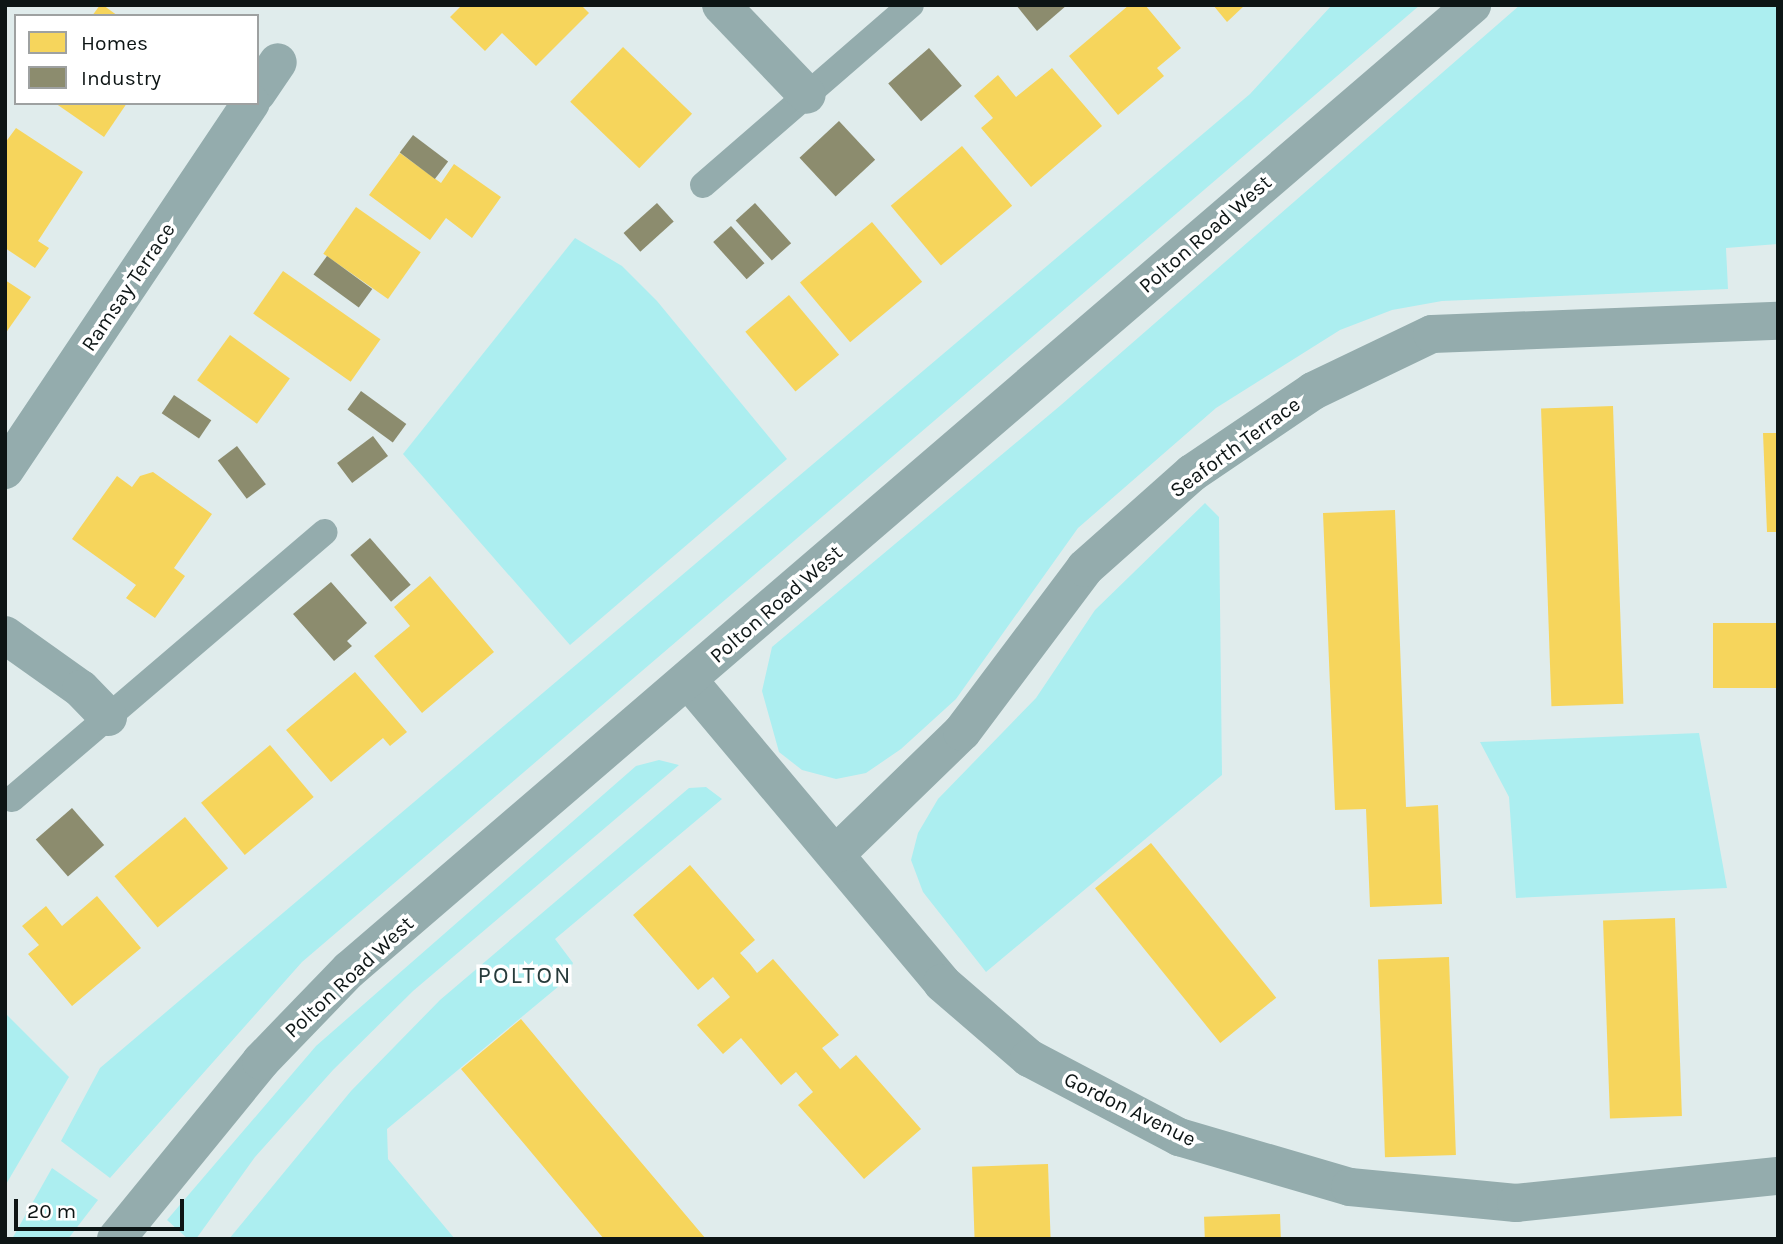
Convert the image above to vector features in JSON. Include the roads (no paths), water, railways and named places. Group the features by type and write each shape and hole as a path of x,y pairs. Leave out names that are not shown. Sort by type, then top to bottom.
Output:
{"street":[{"path":"721,5 807,95"},
{"name":"Polton Road West","path":"116,1239 261,1061 349,970 689,681 1472,5"},
{"path":"259,90 278,62"},
{"name":"Ramsay Terrace","path":"5,470 250,105"},
{"name":"Seaforth Terrace","path":"836,854 962,732 1085,568 1192,473 1313,391 1432,334 1778,321"},
{"path":"5,635 81,689 108,717"},
{"name":"Gordon Avenue","path":"689,681 942,984 1029,1058 1179,1137 1350,1187 1516,1203 1778,1176"}],"lane":[{"path":"703,185 911,5"},
{"path":"12,799 326,532"}],"district":[{"name":"POLTON","path":"525,976"}]}
